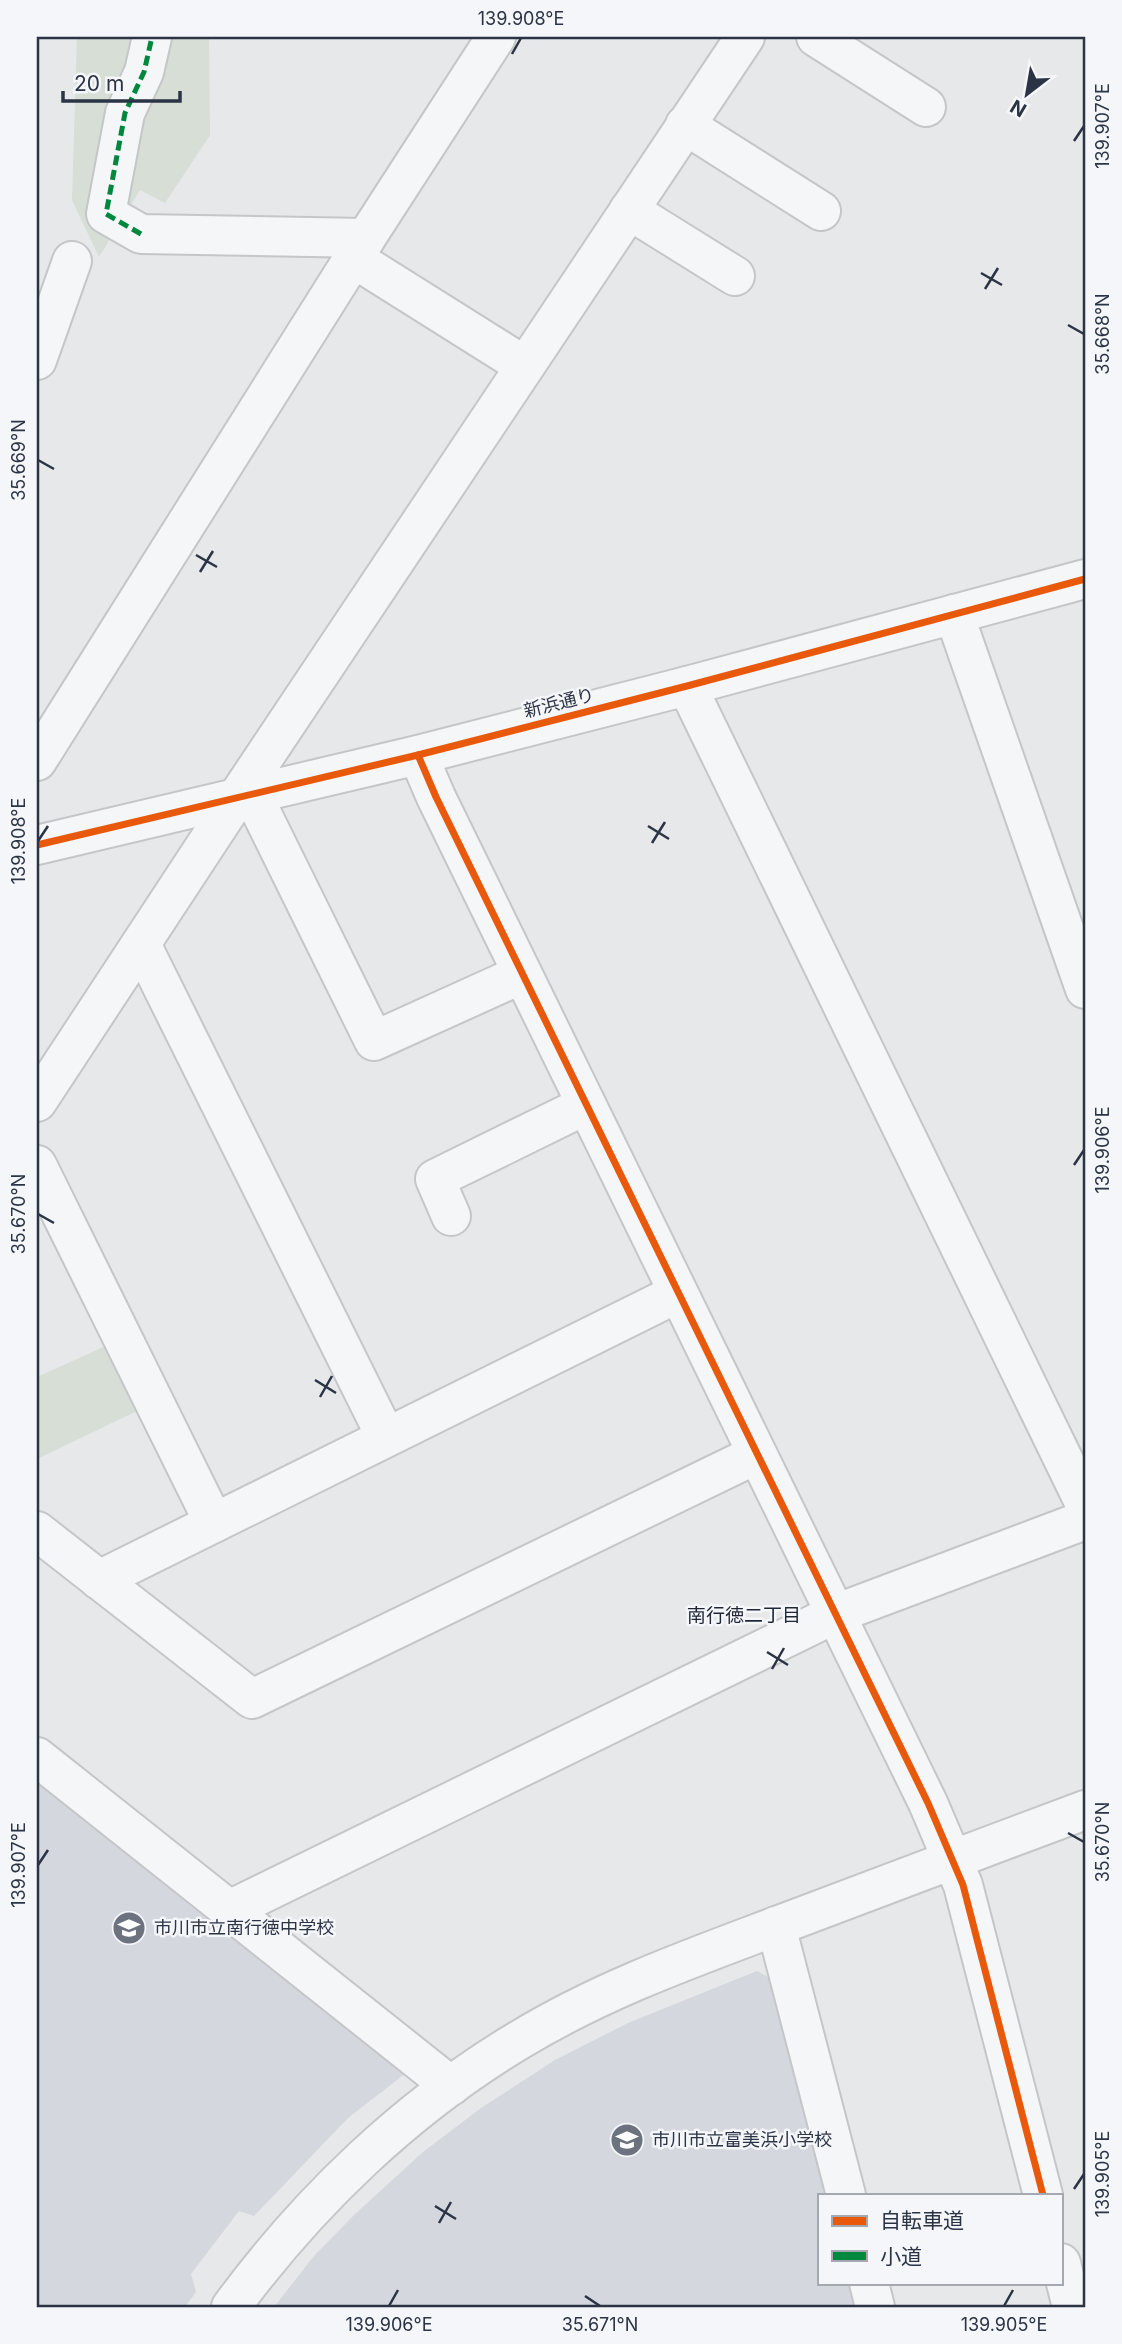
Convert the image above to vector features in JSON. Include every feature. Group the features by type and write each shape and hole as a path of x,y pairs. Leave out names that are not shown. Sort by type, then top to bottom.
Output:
{"street":[{"path":"152,37 144,72 125,113 106,214 141,234 359,248 525,366"},
{"path":"37,761 359,248 496,37"},
{"path":"37,1101 141,944 244,797 525,366 745,37"},
{"path":"816,37 926,107"},
{"path":"685,125 821,211"},
{"path":"629,209 735,276"},
{"path":"37,360 72,261"},
{"name":"新浜通り","path":"37,845 418,755 1085,579"},
{"path":"954,614 1085,989"},
{"path":"687,686 1085,1504"},
{"path":"418,755 522,974 928,1803 962,1885 1043,2194"},
{"path":"244,797 374,1041 522,974"},
{"path":"141,944 386,1437"},
{"path":"452,1216 435,1179 586,1105"},
{"path":"37,1166 214,1523"},
{"path":"99,1580 678,1293"},
{"path":"37,1531 252,1699 757,1454"},
{"path":"229,1910 835,1614 1085,1520"},
{"path":"37,1757 451,2086"},
{"path":"231,2307 268,2256 319,2201 387,2137 451,2086 519,2040 593,2000 678,1962 1085,1810"},
{"path":"776,1926 846,2194"},
{"path":"1062,2267 1072,2307"},
{"path":"869,2284 875,2307"}],"shaded area":[{"path":"77,37 209,37 210,135 165,203 140,190 99,257 72,200"},
{"path":"108,1345 139,1410 37,1459 37,1377"},
{"name":"市川市立南行徳中学校","path":"37,1783 406,2073 348,2118 254,2216 239,2211 191,2274 196,2292 185,2307 37,2307"},
{"name":"市川市立富美浜小学校","path":"757,1971 774,1980 829,2194 818,2194 818,2284 851,2284 858,2307 274,2307 314,2256 423,2152 481,2108 555,2060 628,2023"}],"marked path":[{"path":"141,234 106,214 125,113 144,72 152,37"}],"cycle path":[{"path":"37,845 418,755 1085,579"},
{"path":"418,755 436,797 928,1803 963,1885 1043,2194"}],"place":[{"name":"市川市立南行徳中学校","path":"129,1928"},
{"name":"市川市立富美浜小学校","path":"627,2140"}],"district":[{"name":"南行徳二丁目","path":"744,1615"}]}
